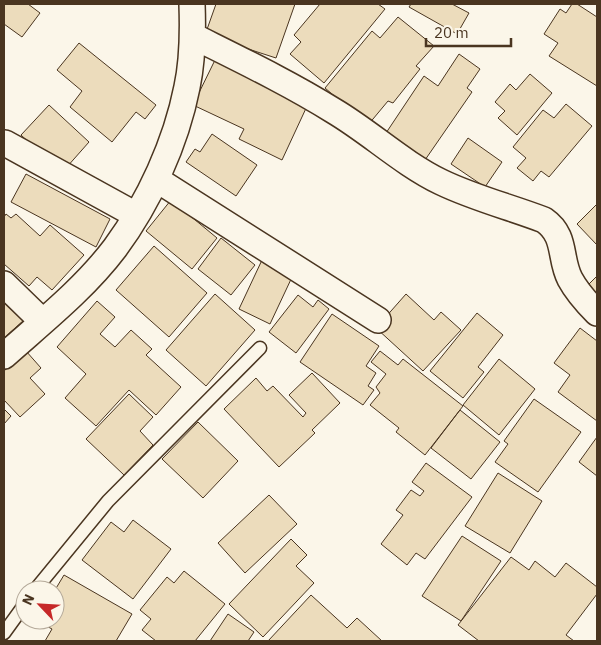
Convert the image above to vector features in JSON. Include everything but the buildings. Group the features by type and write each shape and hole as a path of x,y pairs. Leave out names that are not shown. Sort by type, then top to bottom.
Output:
{"street":[{"path":"4,356 90,276 115,248 156,179 180,114 188,86 193,36 192,4"},
{"path":"193,36 326,106 361,128 394,154 442,182 544,220 552,226 559,236 564,263 570,278 581,297 597,313"},
{"path":"5,144 136,215"},
{"path":"156,179 378,320"},
{"path":"4,284 42,321"}],"lane":[{"path":"43,580 108,501 260,348"},
{"path":"4,632 15,617"}]}
